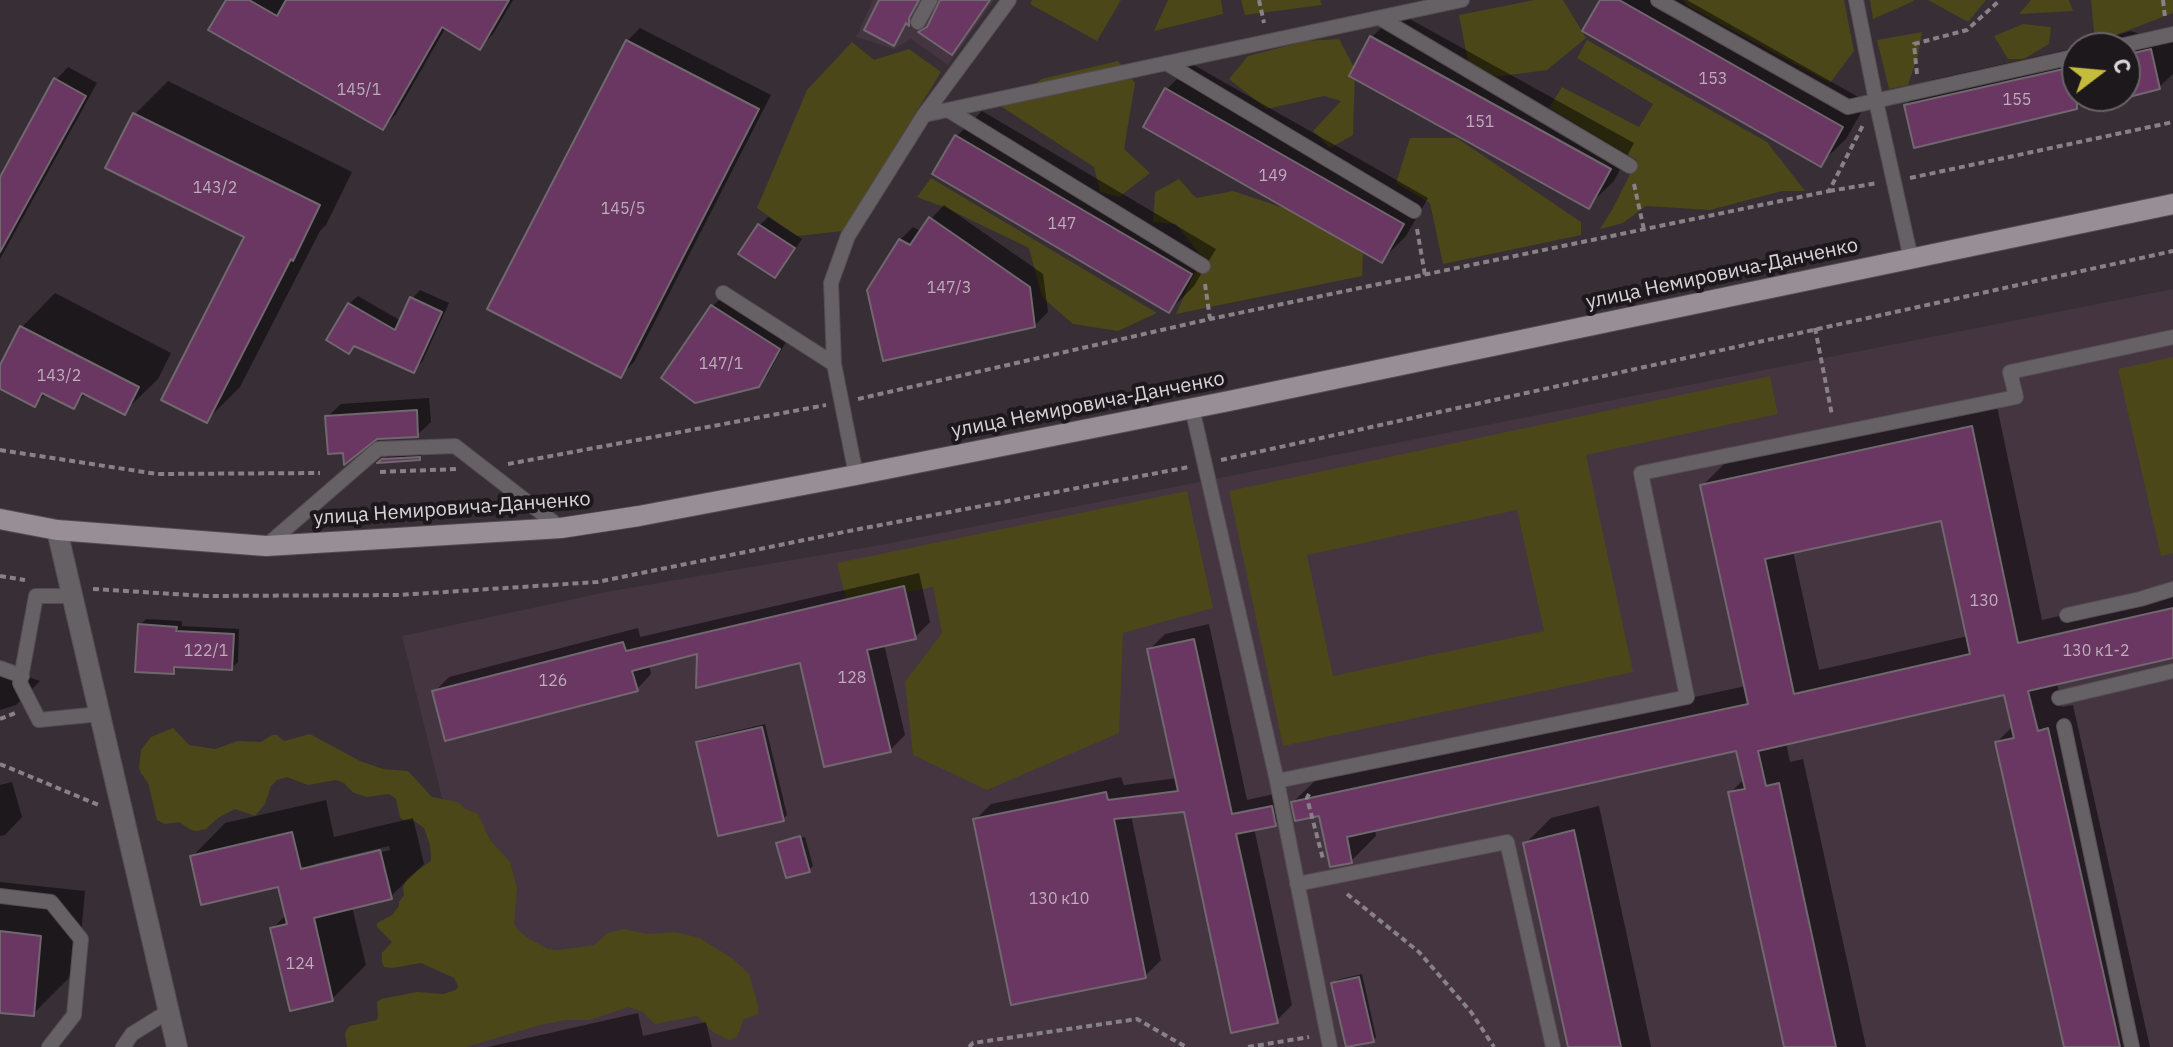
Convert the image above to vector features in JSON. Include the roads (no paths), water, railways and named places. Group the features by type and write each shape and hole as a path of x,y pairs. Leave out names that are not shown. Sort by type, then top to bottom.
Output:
{"main road":[{"name":"улица Немировича-Данченко","path":"0,519 57,530 266,546 561,528 856,475 1192,408 2173,204"}],"street":[{"path":"57,530 177,1047"}],"lane":[{"path":"918,22 930,0"},
{"path":"856,475 834,364 831,283 848,236 924,115 1009,0"},
{"path":"924,115 1462,0"},
{"path":"1658,0 1848,107 2061,60"},
{"path":"1856,0 1911,259"},
{"path":"1380,18 1630,166"},
{"path":"2141,41 2173,34"},
{"path":"1166,63 1414,211"},
{"path":"948,110 1203,266"},
{"path":"723,293 834,364"},
{"path":"1277,781 1687,697 1641,473 2016,397 2010,372 2173,337"},
{"path":"1192,408 1277,781 1329,1044"},
{"path":"266,546 378,449 455,446 561,528"},
{"path":"2067,615 2173,589"},
{"path":"71,592 36,596 20,683 39,720 100,714"},
{"path":"0,668 22,676"},
{"path":"2059,698 2173,671"},
{"path":"2064,726 2132,1047"},
{"path":"1297,884 1507,842 1553,1047"},
{"path":"0,896 51,902 81,939 74,1015 49,1047"},
{"path":"123,1047 132,1034 169,1011"}]}
